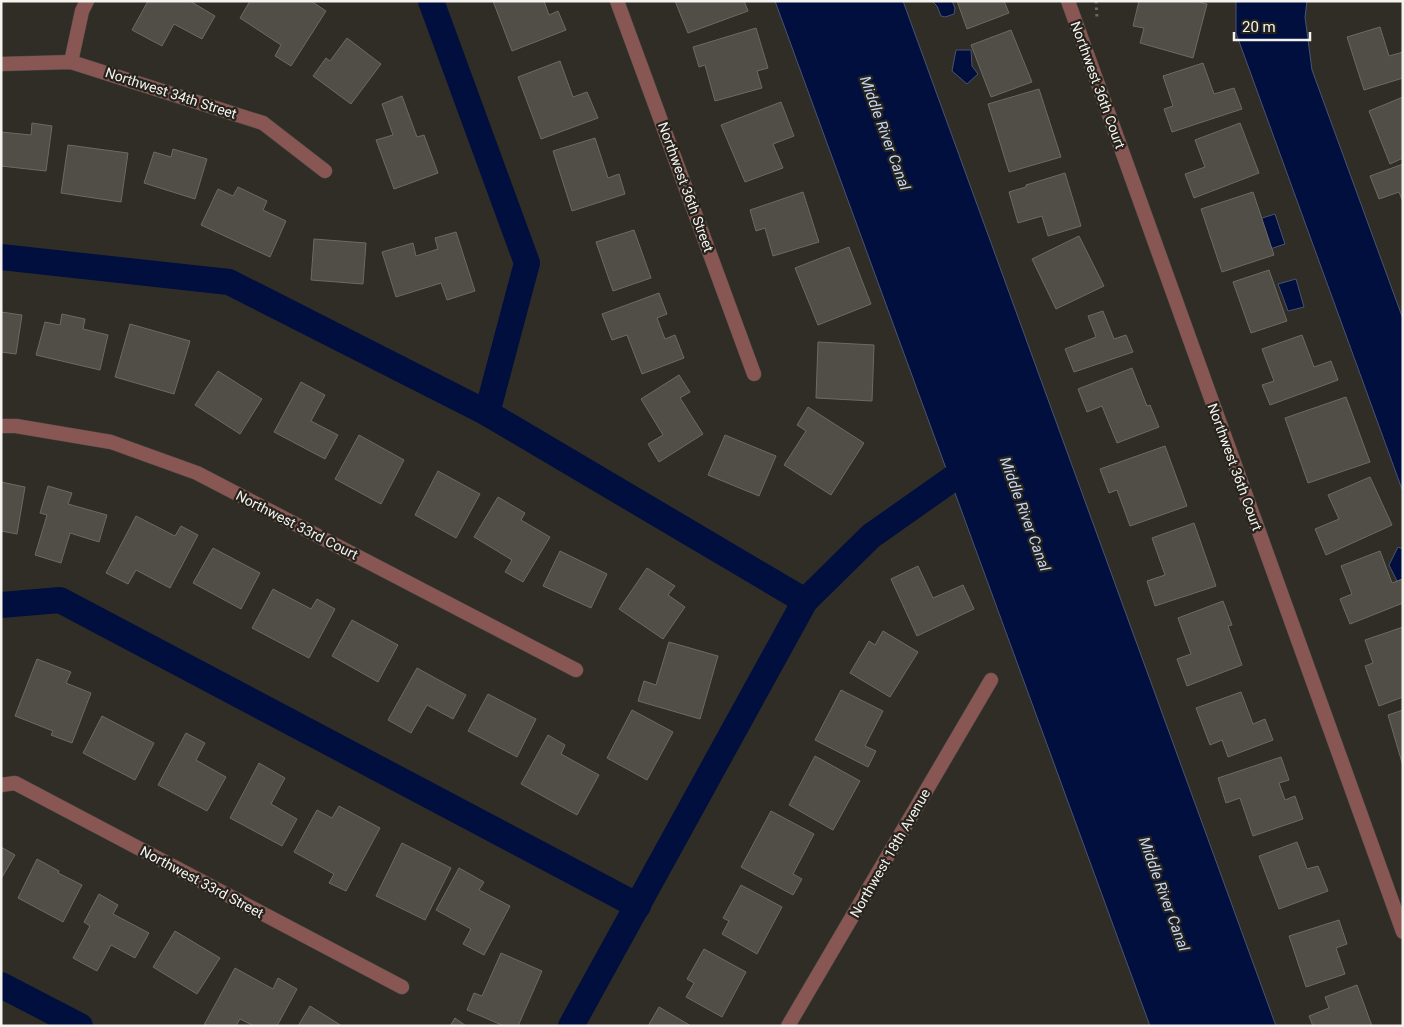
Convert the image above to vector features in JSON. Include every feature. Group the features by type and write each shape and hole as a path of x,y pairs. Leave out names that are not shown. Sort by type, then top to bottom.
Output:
{"street":[{"path":"71,62 82,10 87,1"},
{"name":"Northwest 36th Street","path":"617,1 754,374"},
{"name":"Northwest 36th Court","path":"1068,1 1403,932"},
{"name":"Northwest 34th Street","path":"1,64 71,62 263,123 325,171"},
{"name":"Northwest 33rd Court","path":"1,426 16,426 111,442 197,473 576,670"},
{"name":"Northwest 18th Avenue","path":"788,1026 991,680"},
{"name":"Northwest 33rd Street","path":"1,785 15,783 402,987"}],"water":[{"name":"Middle River Canal","path":"775,1 903,1 1276,1026 1150,1026"},
{"path":"932,1 952,1 955,8 954,14 945,17 941,16 937,6"},
{"path":"1236,1 1307,1 1305,17 1312,70 1403,319 1403,492 1236,33"},
{"path":"956,50 971,50 972,66 978,74 967,84 952,71"},
{"path":"1275,214 1285,244 1270,249 1259,219"},
{"path":"1296,279 1304,307 1288,311 1278,284"},
{"path":"1398,547 1403,549 1403,579 1397,581 1389,565"}],"building":[{"path":"148,1 190,1 215,16 202,39 174,24 162,46 132,30"},
{"path":"250,1 311,1 326,11 291,66 275,56 281,45 240,18"},
{"path":"493,1 544,1 549,15 558,11 566,30 512,51"},
{"path":"675,1 744,1 748,11 688,33"},
{"path":"957,1 1004,1 1009,13 967,29"},
{"path":"1139,1 1196,1 1207,4 1193,58 1140,43 1144,28 1133,26"},
{"path":"1380,27 1389,56 1403,52 1403,78 1364,90 1347,37"},
{"path":"756,28 768,68 757,71 762,88 715,101 705,65 699,67 693,47"},
{"path":"1011,30 1032,82 991,97 971,45"},
{"path":"347,38 381,64 351,104 313,76 326,58 330,61"},
{"path":"560,61 573,97 587,92 598,118 541,139 518,77"},
{"path":"1203,63 1214,94 1234,88 1242,109 1172,132 1164,109 1173,106 1163,76"},
{"path":"1039,89 1061,157 1009,172 988,104"},
{"path":"402,96 417,137 424,135 438,173 394,189 376,140 393,135 382,104"},
{"path":"1403,97 1403,158 1390,164 1369,111"},
{"path":"781,102 794,136 773,144 783,168 745,182 721,125"},
{"path":"32,123 52,126 46,171 1,166 1,132 31,135"},
{"path":"1240,123 1259,173 1194,198 1185,174 1205,167 1195,140"},
{"path":"595,138 608,178 619,174 625,194 572,211 553,151"},
{"path":"68,145 128,153 121,202 61,193"},
{"path":"173,149 207,159 195,199 144,183 154,152 171,157"},
{"path":"1403,164 1403,202 1399,192 1379,199 1370,176"},
{"path":"1065,173 1081,226 1048,236 1042,216 1018,223 1009,192"},
{"path":"238,187 267,201 263,210 286,221 270,257 201,225 218,189 233,196"},
{"path":"803,192 819,242 773,256 765,228 756,231 750,210"},
{"path":"1253,192 1274,255 1222,272 1201,209"},
{"path":"634,230 651,278 613,291 596,242"},
{"path":"456,232 475,291 447,300 441,283 396,297 382,252 413,243 416,256 438,249 435,238"},
{"path":"1079,236 1104,286 1056,309 1032,259"},
{"path":"314,239 366,243 363,284 311,280"},
{"path":"849,247 871,304 818,325 795,268"},
{"path":"1269,270 1287,321 1251,333 1233,282"},
{"path":"659,293 667,314 657,318 665,339 675,335 684,358 642,374 627,335 612,340 602,314"},
{"path":"1103,311 1114,339 1126,335 1133,352 1074,372 1065,349 1096,337 1088,316"},
{"path":"1,312 22,315 16,354 1,352"},
{"path":"62,314 85,319 83,329 108,335 100,370 36,355 45,322 60,325"},
{"path":"130,324 190,341 174,394 115,377"},
{"path":"1302,335 1314,367 1331,361 1338,380 1270,405 1262,385 1274,381 1262,349"},
{"path":"818,342 874,345 872,401 816,398"},
{"path":"1132,368 1147,406 1150,405 1159,427 1117,443 1102,406 1087,412 1078,389"},
{"path":"218,371 262,399 240,434 195,405"},
{"path":"679,375 690,392 680,398 703,434 659,462 648,444 663,435 641,399"},
{"path":"301,382 325,395 311,421 338,435 325,459 274,432"},
{"path":"1346,397 1370,462 1308,483 1285,418"},
{"path":"808,407 864,443 831,495 784,465 806,431 797,425"},
{"path":"359,435 404,460 381,504 335,479"},
{"path":"725,435 776,456 759,496 708,475"},
{"path":"1165,446 1187,506 1130,526 1117,490 1109,493 1100,469"},
{"path":"438,471 480,494 456,538 415,515"},
{"path":"1370,477 1392,525 1326,555 1315,529 1339,519 1328,495"},
{"path":"1,482 25,487 17,534 1,531"},
{"path":"48,486 72,493 68,504 107,515 99,542 70,533 61,563 35,555 47,515 40,513"},
{"path":"498,497 525,513 521,520 550,537 523,582 505,572 512,560 474,537"},
{"path":"136,516 175,536 181,526 198,535 170,588 136,570 128,584 106,573"},
{"path":"1194,523 1216,586 1155,606 1147,581 1165,575 1152,538"},
{"path":"213,548 260,573 241,609 193,583"},
{"path":"560,551 607,574 591,608 543,586"},
{"path":"1380,551 1392,583 1403,579 1403,603 1350,624 1340,599 1352,594 1341,566"},
{"path":"918,566 933,598 963,585 974,609 917,636 891,579"},
{"path":"647,568 675,586 668,595 685,607 663,639 619,609"},
{"path":"273,589 311,609 317,599 335,609 309,658 252,628"},
{"path":"1223,601 1232,625 1228,626 1242,665 1187,686 1177,659 1191,654 1178,618"},
{"path":"352,620 398,645 378,682 332,656"},
{"path":"1403,627 1403,697 1379,706 1365,666 1373,663 1365,640"},
{"path":"883,631 918,652 890,697 850,673 869,641 875,645"},
{"path":"669,642 718,656 700,719 638,701 644,681 656,685"},
{"path":"37,659 71,672 66,683 91,693 72,743 51,735 53,731 15,716"},
{"path":"417,668 466,695 453,719 427,705 411,733 388,720"},
{"path":"841,690 883,711 865,746 876,751 868,767 815,740"},
{"path":"1241,692 1253,724 1265,719 1273,740 1228,757 1222,740 1210,745 1196,708"},
{"path":"488,694 536,719 517,757 468,731"},
{"path":"632,710 673,732 647,780 607,758"},
{"path":"1403,710 1403,766 1388,715"},
{"path":"102,716 154,743 135,780 83,753"},
{"path":"186,733 205,743 196,760 226,777 207,811 158,785"},
{"path":"548,735 565,745 561,754 599,775 577,815 521,784"},
{"path":"815,756 860,781 833,830 789,805"},
{"path":"1281,757 1289,780 1279,783 1285,800 1295,796 1303,819 1253,836 1240,798 1226,803 1218,778"},
{"path":"259,763 285,778 271,804 297,819 282,846 230,818"},
{"path":"339,806 380,828 346,891 329,883 334,874 294,852 317,810 332,818"},
{"path":"771,811 814,834 793,874 802,879 793,895 741,867"},
{"path":"1297,842 1307,869 1318,866 1328,891 1279,909 1259,856"},
{"path":"402,843 451,868 425,920 376,896"},
{"path":"1,847 15,855 1,879"},
{"path":"37,859 59,871 58,873 82,885 63,922 18,898"},
{"path":"459,868 484,882 479,890 510,906 484,955 463,944 471,929 436,910"},
{"path":"741,885 782,907 757,954 722,934 729,921 723,918"},
{"path":"99,894 118,905 113,914 149,933 135,958 111,945 97,971 73,958 90,926 84,922"},
{"path":"1339,920 1347,944 1336,948 1345,974 1306,987 1289,936"},
{"path":"175,931 220,958 197,994 153,967"},
{"path":"704,949 746,972 722,1017 686,997 694,983 687,979"},
{"path":"501,953 542,971 518,1026 504,1026 467,1010 474,993 482,996"},
{"path":"235,968 273,989 278,978 297,989 277,1026 254,1026 240,1019 236,1026 204,1025"},
{"path":"1357,985 1372,1026 1313,1026 1309,1016 1329,1008 1325,997"},
{"path":"310,1006 342,1026 298,1026"},
{"path":"659,1007 691,1026 648,1026"},
{"path":"455,1018 466,1026 450,1026"}],"waterway":[{"path":"431,1 527,263 487,413 805,601 871,536 979,460"},
{"path":"1,257 229,282 487,413"},
{"path":"1,605 60,600 638,906"},
{"path":"571,1026 805,601"},
{"path":"1,985 80,1026"}]}
